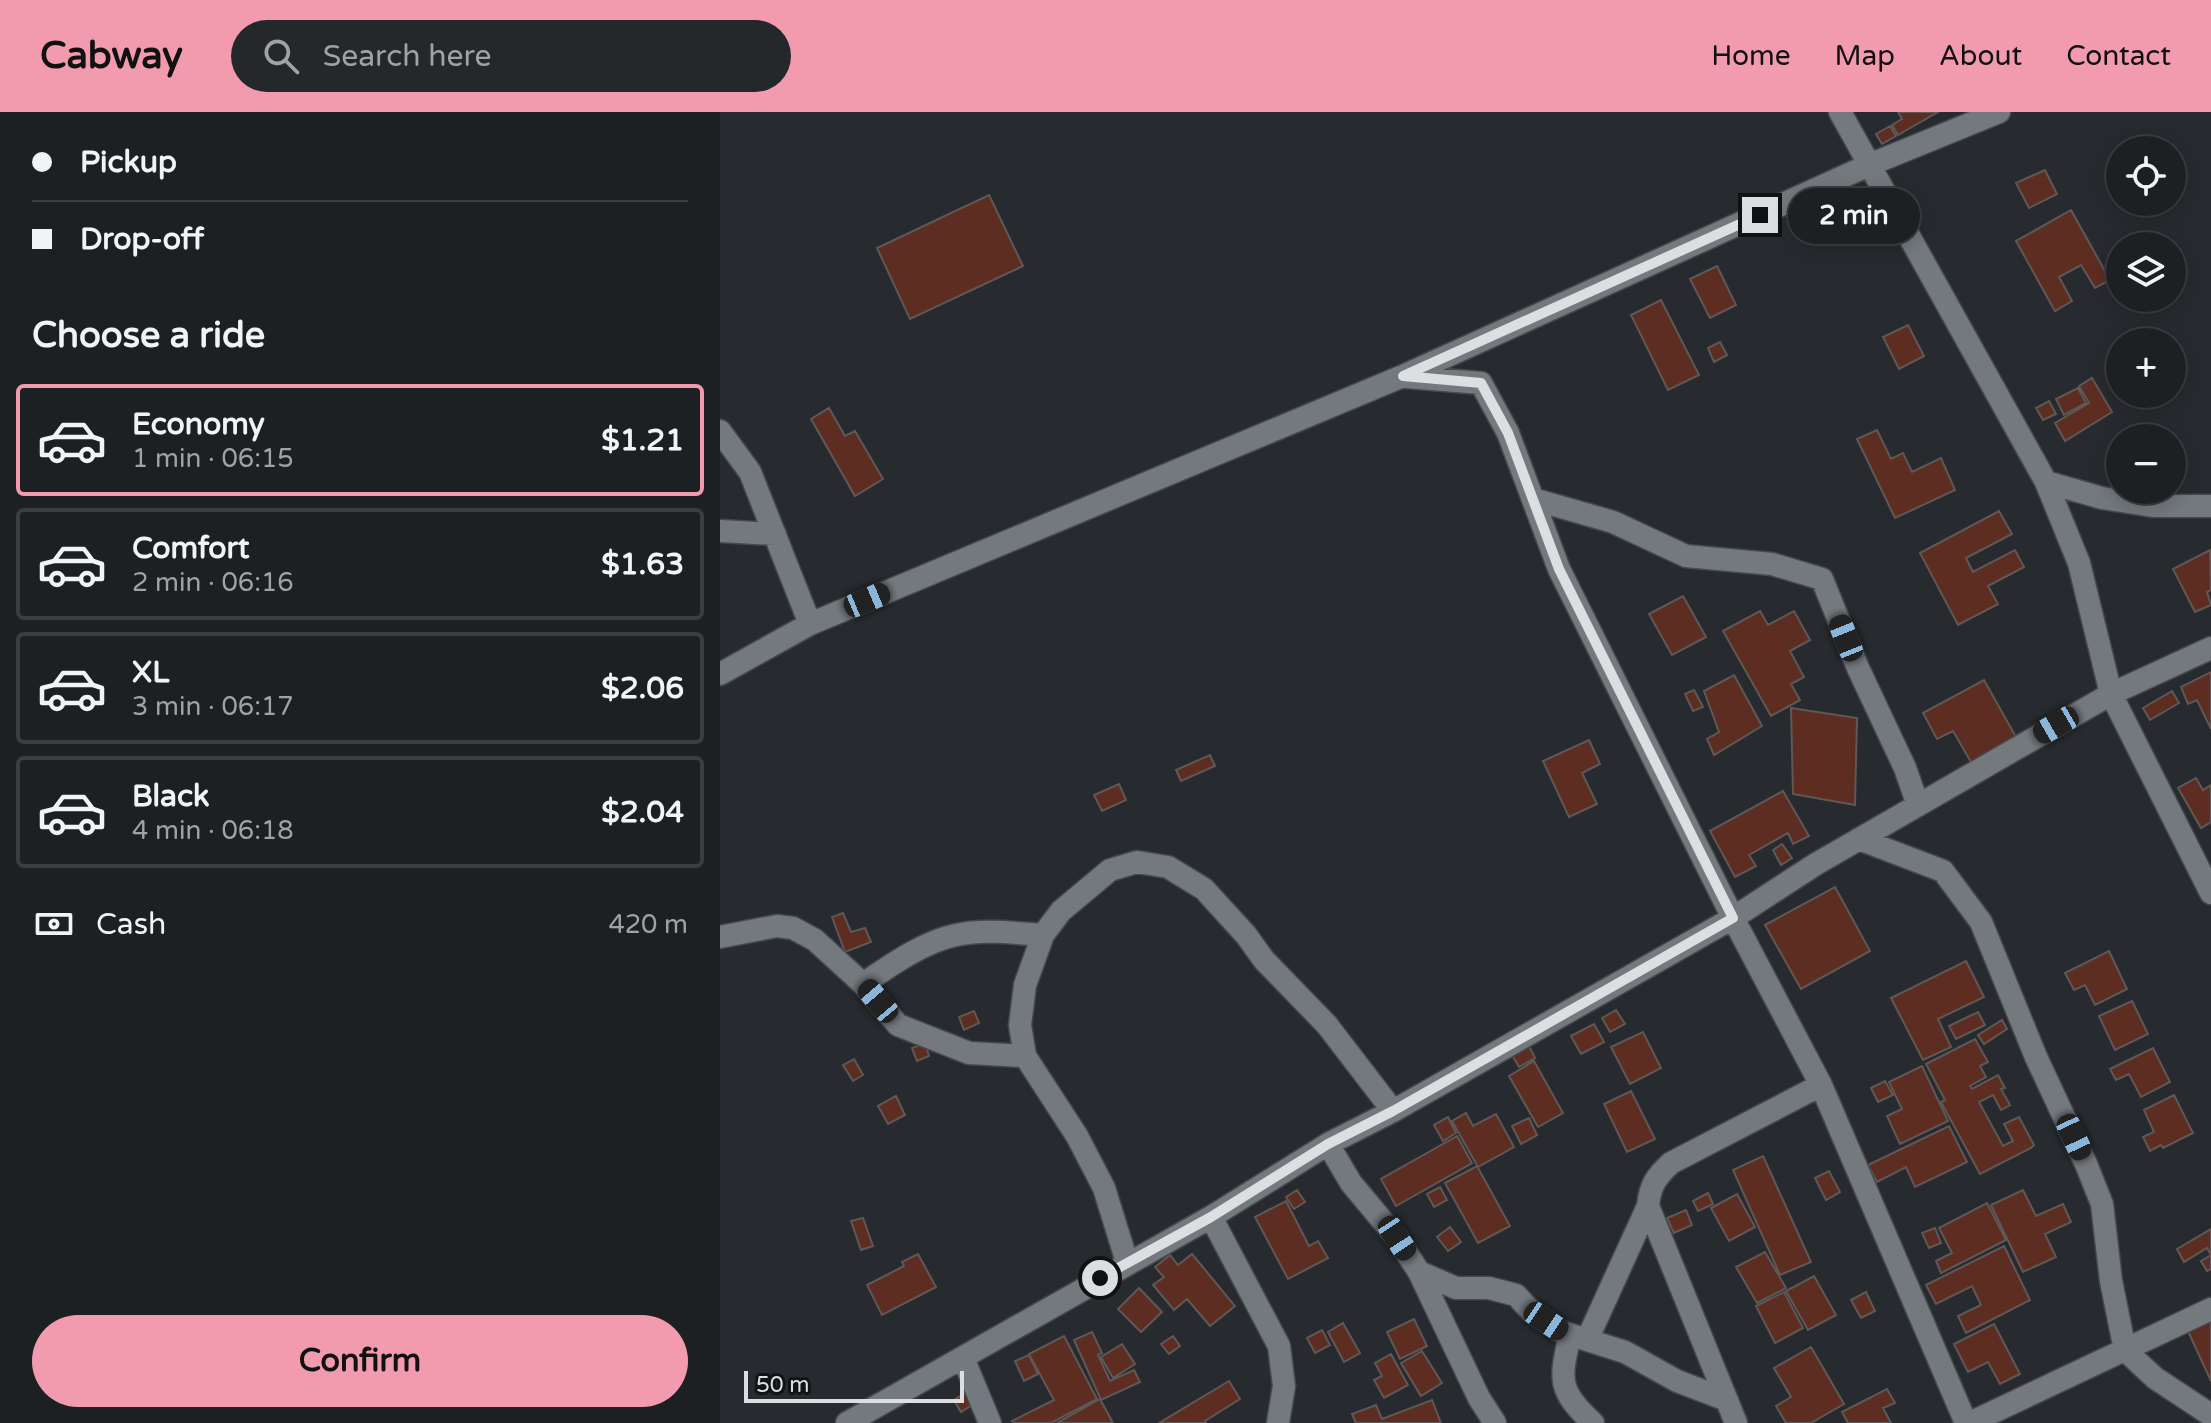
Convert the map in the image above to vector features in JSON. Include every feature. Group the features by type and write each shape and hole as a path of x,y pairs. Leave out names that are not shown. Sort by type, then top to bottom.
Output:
{"street":[{"path":"1840,112 2046,482 2079,563 2111,694 2211,893"},
{"path":"720,674 810,624 1403,376 1869,165 1999,112"},
{"path":"1403,376 1481,383 1508,433 1559,569 1733,918 1821,1085 1968,1423 2211,1309"},
{"path":"720,431 750,472 810,624"},
{"path":"2046,482 2102,498 2153,506 2211,506"},
{"path":"1533,499 1613,522 1686,556 1772,564 1822,579 1858,668 1905,768 1918,805"},
{"path":"720,531 775,534"},
{"path":"847,1423 1211,1217 1328,1144 1393,1111 1733,918 1816,864 2111,694 2211,648"},
{"path":"1859,839 1943,871 1981,922 2036,1057 2102,1204 2111,1281 2125,1350 2155,1378 2211,1415"},
{"path":"1127,1262 1104,1188 1077,1136 1025,1056 1020,1025 1025,985 1043,935 1061,911 1110,870 1137,862 1168,867 1204,889 1264,960 1327,1025 1393,1111"},
{"path":"720,937 777,926 793,928 815,940 863,984 898,1025 969,1053 1025,1056"},
{"path":"863,984 935,942 957,935 1002,932 1043,935"},
{"path":"1580,1418 1561,1373 1648,1206 1649,1190 1654,1179 1671,1163 1821,1085"},
{"path":"1328,1144 1351,1183 1397,1238 1419,1272 1479,1398 1495,1423"},
{"path":"1648,1206 1736,1423"},
{"path":"1211,1217 1279,1346 1284,1386 1278,1423"},
{"path":"1419,1272 1456,1288 1489,1288 1516,1295 1531,1311 1579,1337 1625,1352 1677,1381 1727,1400"},
{"path":"963,1358 990,1423"}],"building":[{"path":"1898,112 1938,112 1898,135 1892,125 1902,119"},
{"path":"1890,126 1896,136 1882,144 1876,134"},
{"path":"2045,170 2057,194 2029,208 2016,183"},
{"path":"989,195 1023,266 910,319 877,248"},
{"path":"2071,210 2106,273 2106,282 2095,288 2081,265 2059,277 2072,301 2055,311 2016,241"},
{"path":"1717,266 1736,305 1710,318 1690,279"},
{"path":"1661,300 1699,375 1668,390 1631,315"},
{"path":"1908,325 1924,356 1899,369 1883,337"},
{"path":"1720,342 1727,355 1714,362 1708,348"},
{"path":"2092,378 2106,402 2106,408 2112,412 2065,441 2055,423 2089,403 2079,386"},
{"path":"2078,388 2086,403 2064,415 2056,399"},
{"path":"2049,401 2056,414 2043,420 2036,408"},
{"path":"829,408 845,436 855,431 883,479 855,496 811,419"},
{"path":"1877,430 1891,459 1903,453 1912,472 1941,458 1955,490 1895,518 1857,439"},
{"path":"1999,511 2012,534 1966,558 1973,572 2015,550 2024,567 1988,586 1998,604 1958,625 1920,553"},
{"path":"2210,550 2211,590 2207,592 2211,605 2195,612 2173,569"},
{"path":"1683,596 1706,637 1672,655 1649,614"},
{"path":"1760,611 1768,625 1794,611 1810,640 1790,651 1804,677 1791,684 1800,700 1771,716 1723,631"},
{"path":"2211,672 2211,729 2197,700 2188,704 2181,687"},
{"path":"1734,675 1762,726 1714,755 1707,739 1719,732 1704,691"},
{"path":"1984,680 2016,737 1971,762 1953,731 1937,739 1923,713"},
{"path":"1694,690 1703,707 1693,711 1685,694"},
{"path":"2172,691 2179,703 2150,720 2143,708"},
{"path":"1791,708 1857,718 1855,805 1793,794"},
{"path":"1589,740 1600,764 1582,773 1597,804 1569,817 1543,761"},
{"path":"1210,755 1215,766 1181,781 1176,770"},
{"path":"2196,778 2203,790 2211,785 2211,822 2201,828 2178,788"},
{"path":"1119,784 1126,800 1102,811 1094,795"},
{"path":"1783,791 1809,836 1793,844 1788,833 1749,855 1756,866 1735,877 1710,831"},
{"path":"1782,844 1792,858 1781,865 1773,850"},
{"path":"1835,887 1870,951 1801,989 1765,925"},
{"path":"843,913 851,932 865,928 871,942 845,952 832,917"},
{"path":"2109,951 2127,989 2095,1005 2085,985 2074,990 2065,973"},
{"path":"1966,961 1984,997 1938,1019 1951,1047 1923,1060 1891,998"},
{"path":"2132,1001 2148,1034 2115,1050 2099,1016"},
{"path":"1616,1010 1625,1024 1610,1032 1602,1018"},
{"path":"974,1011 979,1023 964,1030 959,1017"},
{"path":"1978,1012 1985,1025 1956,1039 1949,1026"},
{"path":"2002,1020 2007,1029 1984,1044 1978,1035"},
{"path":"1594,1024 1604,1042 1581,1054 1571,1036"},
{"path":"1643,1032 1661,1068 1630,1084 1611,1047"},
{"path":"1975,1039 1988,1062 1980,1066 1986,1077 1970,1086 1972,1089 1998,1075 2005,1088 2001,1089 2010,1105 2001,1110 1993,1095 1979,1102 2003,1146 2013,1141 2004,1124 2019,1117 2034,1145 1980,1174 1941,1102 1945,1100 1926,1064"},
{"path":"925,1043 929,1056 917,1061 912,1048"},
{"path":"1529,1046 1535,1058 1519,1067 1512,1055"},
{"path":"2153,1048 2170,1082 2141,1097 2129,1074 2116,1080 2110,1069"},
{"path":"854,1059 863,1075 853,1081 843,1065"},
{"path":"1534,1061 1563,1113 1538,1127 1509,1076"},
{"path":"1922,1066 1948,1121 1900,1144 1887,1116 1902,1109 1889,1082"},
{"path":"1885,1081 1893,1095 1878,1102 1871,1088"},
{"path":"1631,1091 1655,1139 1627,1152 1604,1104"},
{"path":"2174,1095 2193,1133 2150,1151 2143,1137 2154,1132 2144,1110"},
{"path":"896,1096 905,1115 888,1124 878,1106"},
{"path":"1466,1113 1473,1126 1496,1114 1514,1147 1478,1167 1452,1121"},
{"path":"1448,1117 1456,1133 1443,1141 1434,1125"},
{"path":"1529,1118 1537,1135 1521,1144 1512,1126"},
{"path":"1949,1126 1967,1162 1915,1187 1906,1167 1877,1182 1868,1165"},
{"path":"1457,1136 1472,1163 1396,1206 1381,1179"},
{"path":"1763,1156 1811,1262 1780,1275 1733,1170"},
{"path":"1477,1166 1510,1226 1478,1243 1445,1183"},
{"path":"1829,1171 1840,1192 1826,1200 1815,1178"},
{"path":"1440,1187 1447,1200 1434,1207 1427,1194"},
{"path":"1297,1190 1305,1202 1294,1209 1286,1197"},
{"path":"2023,1190 2036,1216 2063,1204 2071,1222 2045,1234 2056,1257 2023,1272 1991,1205"},
{"path":"1708,1193 1713,1204 1698,1211 1693,1201"},
{"path":"1737,1194 1755,1227 1729,1241 1711,1208"},
{"path":"1286,1201 1309,1246 1318,1241 1328,1258 1288,1279 1255,1217"},
{"path":"1987,1203 2006,1240 1941,1273 1936,1261 1952,1253 1939,1228"},
{"path":"1686,1210 1692,1225 1674,1233 1667,1218"},
{"path":"863,1218 873,1246 861,1250 851,1221"},
{"path":"1450,1227 1461,1242 1448,1251 1437,1237"},
{"path":"1935,1228 1941,1243 1929,1248 1922,1233"},
{"path":"2211,1229 2211,1255 2207,1248 2184,1262 2177,1249"},
{"path":"2004,1246 2030,1300 1966,1333 1958,1316 1981,1305 1972,1286 1936,1304 1926,1285"},
{"path":"1765,1252 1786,1288 1757,1303 1736,1267"},
{"path":"918,1254 936,1287 882,1315 867,1285 904,1266 902,1262"},
{"path":"1192,1254 1235,1306 1210,1326 1187,1299 1174,1310 1153,1285 1164,1277 1155,1267 1170,1255 1178,1265"},
{"path":"2211,1255 2211,1269 2207,1271 2201,1261"},
{"path":"1814,1276 1836,1315 1808,1330 1786,1291"},
{"path":"1139,1288 1162,1312 1141,1332 1118,1309"},
{"path":"1784,1292 1803,1328 1775,1343 1756,1306"},
{"path":"1866,1292 1875,1311 1861,1318 1851,1300"},
{"path":"2211,1318 2211,1381 2187,1329"},
{"path":"1414,1319 1427,1346 1400,1359 1387,1332"},
{"path":"1343,1323 1360,1353 1344,1362 1328,1332"},
{"path":"1994,1324 2020,1374 2000,1384 1988,1362 1968,1372 1954,1344"},
{"path":"1322,1330 1330,1345 1315,1353 1307,1338"},
{"path":"1092,1332 1110,1381 1134,1370 1140,1382 1101,1400 1074,1340"},
{"path":"1064,1336 1097,1399 1051,1423 1013,1423 1054,1400 1029,1354"},
{"path":"1173,1336 1180,1346 1169,1354 1161,1344"},
{"path":"1122,1344 1135,1364 1113,1378 1101,1357"},
{"path":"1811,1347 1844,1404 1811,1423 1786,1423 1776,1406 1791,1397 1774,1368"},
{"path":"1422,1351 1442,1383 1421,1396 1401,1363"},
{"path":"1391,1354 1408,1385 1384,1398 1374,1380 1382,1376 1375,1363"},
{"path":"1029,1355 1038,1374 1024,1381 1015,1361"},
{"path":"1229,1381 1240,1399 1206,1423 1159,1423"},
{"path":"1887,1389 1895,1403 1883,1408 1891,1423 1848,1423 1842,1412"},
{"path":"965,1393 972,1405 961,1412 954,1400"},
{"path":"1100,1399 1113,1423 1057,1423"},
{"path":"1432,1400 1441,1423 1356,1423 1352,1414 1376,1405 1382,1419"}],"route":[{"path":"1100,1278 1211,1217 1328,1144 1393,1111 1733,918 1559,569 1508,433 1481,383 1403,376 1760,215"}]}
